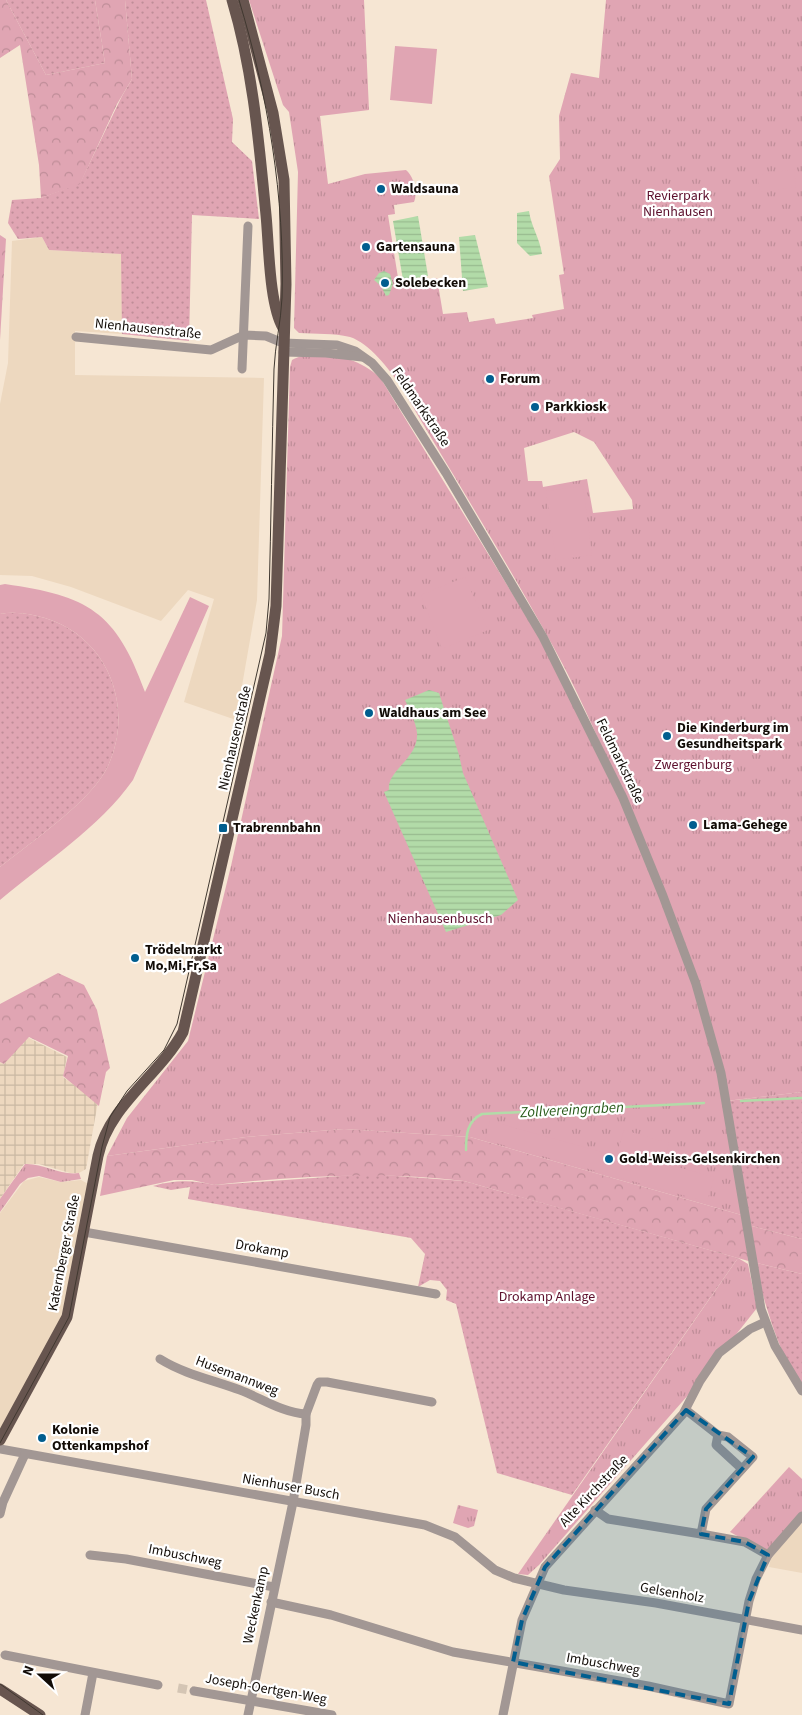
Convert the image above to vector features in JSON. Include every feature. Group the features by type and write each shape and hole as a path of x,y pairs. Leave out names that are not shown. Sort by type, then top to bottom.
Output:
{"main road":[{"path":"232,0 248,63 261,164 273,285 279,322 283,329"},
{"path":"243,0 274,113 284,180 286,284 283,347"},
{"name":"Nienhausenstraße","path":"100,1146 116,1114 177,1044 188,1017 274,630 283,347"},
{"name":"Katernberger Straße","path":"0,1440 67,1317 100,1146"},
{"path":"0,1689 40,1715"}],"street":[{"path":"242,369 248,226"},
{"name":"Nienhausenstraße","path":"76,337 211,350 244,335 266,336 283,347"},
{"name":"Feldmarkstraße","path":"283,347 337,345 355,350 387,380 543,636 623,798 673,923 712,1034 721,1073 754,1271 765,1322 783,1362 802,1392"},
{"name":"Drokamp","path":"84,1232 436,1294"},
{"name":"Alte Kirchstraße","path":"503,1715 522,1620 545,1567 554,1554 686,1410 700,1381 719,1353 750,1329 765,1322"},
{"name":"Husemannweg","path":"160,1359 175,1368 241,1390 292,1413 306,1414"},
{"path":"293,1502 306,1425 306,1414 317,1385 323,1381 432,1402"},
{"path":"686,1410 718,1435 728,1437 752,1457 706,1509 701,1534"},
{"path":"718,1435 716,1445 742,1469"},
{"name":"Nienhuser Busch","path":"0,1449 433,1527 464,1542 502,1574 537,1583"},
{"path":"0,1514 3,1502 25,1454"},
{"name":"Weckenkamp","path":"248,1715 293,1502"},
{"path":"595,1510 608,1519 745,1542 768,1555"},
{"name":"Imbuschweg","path":"271,1602 331,1615 453,1652 648,1686 729,1704 745,1620 756,1579 768,1555 802,1516"},
{"name":"Imbuschweg","path":"90,1555 274,1587"},
{"name":"Gelsenholz","path":"537,1583 802,1630"},
{"path":"5,1655 158,1685"},
{"path":"85,1715 93,1673"},
{"name":"Joseph-Oertgen-Weg","path":"194,1691 332,1715"}],"highlighted area":[{"path":"686,1410 753,1457 706,1509 701,1534 745,1542 768,1555 749,1601 729,1704 513,1662 522,1620 545,1567"}],"shaded area":[{"path":"529,211 542,254 530,256 517,243 517,213"},
{"path":"418,216 428,276 403,280 393,221"},
{"path":"475,235 488,287 463,291 459,237"},
{"path":"42,237 49,250 122,254 122,334 75,331 75,375 264,378 257,600 236,720 184,702 214,599 188,590 161,621 71,587 32,576 0,575 0,404 8,363 12,241"},
{"name":"Solebecken","path":"384,271 390,274 393,284 389,295 386,296 381,286 374,280 379,273"},
{"path":"429,690 439,693 463,773 518,900 501,915 446,932 384,792 389,790 389,783 392,777 413,750 416,742 417,733 415,725 405,700"},
{"path":"27,1037 67,1057 63,1077 98,1102 86,1169 79,1173 70,1173 39,1164 24,1164 0,1199 0,1062 4,1064"},
{"path":"39,1177 61,1182 81,1180 90,1185 64,1316 0,1438 0,1213 24,1181"},
{"path":"802,1521 802,1573 769,1567 771,1558"}],"green space":[{"path":"0,0 6,0 46,75 105,63 95,0 125,0 132,79 117,104 80,184 41,198 39,165 20,45 0,58"},
{"path":"6,0 95,0 105,63 46,75"},
{"path":"125,0 206,0 233,119 232,142 252,161 259,219 192,215 189,341 122,334 121,254 49,250 42,237 18,239 8,223 12,200 41,198 80,183 132,79"},
{"path":"249,0 364,0 369,110 320,116 328,184 365,174 406,170 414,185 416,194 414,202 394,205 395,214 388,215 399,284 437,278 443,314 467,312 469,322 494,318 496,324 533,318 532,315 564,309 559,275 564,274 549,176 560,159 559,116 571,73 599,78 606,0 802,0 802,1092 726,1101 745,1216 470,1137 344,1129 246,1137 107,1156 127,1118 188,1041 231,866 282,636 290,367 292,360 314,354 327,354 351,360 363,365 381,379 537,634 623,799 696,984 726,1095 714,1039 687,956 655,874 589,719 560,659 527,599 400,385 384,364 364,345 350,337 331,334 299,333 294,328 298,172 289,112 283,105","holes":["574,432 594,442 632,500 633,509 593,513 587,479 543,487 542,481 528,481 524,448"]},
{"path":"395,46 437,49 432,104 390,100"},
{"path":"794,169 796,187 760,192 757,175"},
{"path":"0,235 6,239 0,340"},
{"path":"583,486 592,555 556,560 546,491"},
{"path":"465,577 488,630 442,649 421,595"},
{"path":"5,584 58,595 78,602 95,612 110,625 123,643 145,692 190,597 209,606 133,780 104,814 88,829 0,900 0,867 60,820 89,793 108,766 116,743 118,721 117,698 110,677 100,658 85,641 67,627 34,615 0,614 0,585"},
{"path":"23,613 45,618 67,627 85,641 100,658 110,677 117,698 118,721 116,743 108,766 89,793 60,820 0,867 0,614"},
{"path":"58,973 84,985 97,1010 110,1068 106,1072 99,1106 63,1076 68,1056 29,1037 4,1064 0,1062 0,1004"},
{"path":"802,1092 802,1239 748,1225 727,1101"},
{"name":"Gold-Weiss-Gelsenkirchen","path":"490,1121 616,1156 624,1130 669,1143 663,1163 714,1177 707,1202 485,1140"},
{"path":"344,1129 470,1137 745,1216 752,1262 464,1181 370,1175 276,1179 214,1185 192,1180 174,1180 100,1196 107,1156 246,1137"},
{"path":"25,1164 38,1165 66,1173 79,1173 81,1179 61,1182 39,1176 28,1178 20,1184 0,1212 0,1199"},
{"name":"Drokamp Anlage","path":"369,1174 464,1181 738,1258 572,1495 497,1473 456,1304 446,1300 447,1290 440,1281 430,1280 418,1287 425,1254 411,1238 188,1199 190,1187 171,1190 153,1186 176,1182 198,1182 214,1185"},
{"path":"748,1225 802,1239 802,1274 753,1262"},
{"path":"738,1258 748,1264 757,1308 689,1394 539,1565 528,1575 518,1574"},
{"path":"753,1262 802,1274 802,1388 779,1342"},
{"path":"789,1467 802,1479 802,1512 767,1552 730,1532"},
{"path":"458,1505 478,1510 474,1526 468,1528 453,1523"}],"waterway":[{"name":"Zollvereingraben","path":"741,1101 802,1098"},
{"name":"Zollvereingraben","path":"466,1150 468,1129 473,1120 482,1114 704,1103"}],"tunnel":[{"path":"178,1688 194,1691"}],"tram line":[{"path":"0,1443 69,1317 102,1147 110,1117 127,1091 164,1050 177,1024 266,633 269,599 274,369 282,298 281,222 273,147 258,73 239,0"},
{"path":"0,1684 43,1715"}],"place":[{"name":"Waldsauna","path":"381,189"},
{"name":"Gartensauna","path":"366,247"},
{"name":"Solebecken","path":"385,283"},
{"name":"Forum","path":"490,379"},
{"name":"Parkkiosk","path":"535,407"},
{"name":"Waldhaus am See","path":"369,713"},
{"name":"Die Kinderburg im Gesundheitspark","path":"667,736"},
{"name":"Lama-Gehege","path":"693,825"},
{"name":"Trabrennbahn","path":"223,828"},
{"name":"Trödelmarkt Mo,Mi,Fr,Sa","path":"135,958"},
{"name":"Gold-Weiss-Gelsenkirchen","path":"609,1159"},
{"name":"Kolonie Ottenkampshof","path":"42,1438"}],"park label":[{"name":"Revierpark Nienhausen","path":"678,204"},
{"name":"Zwergenburg","path":"693,765"},
{"name":"Nienhausenbusch","path":"440,919"}]}
